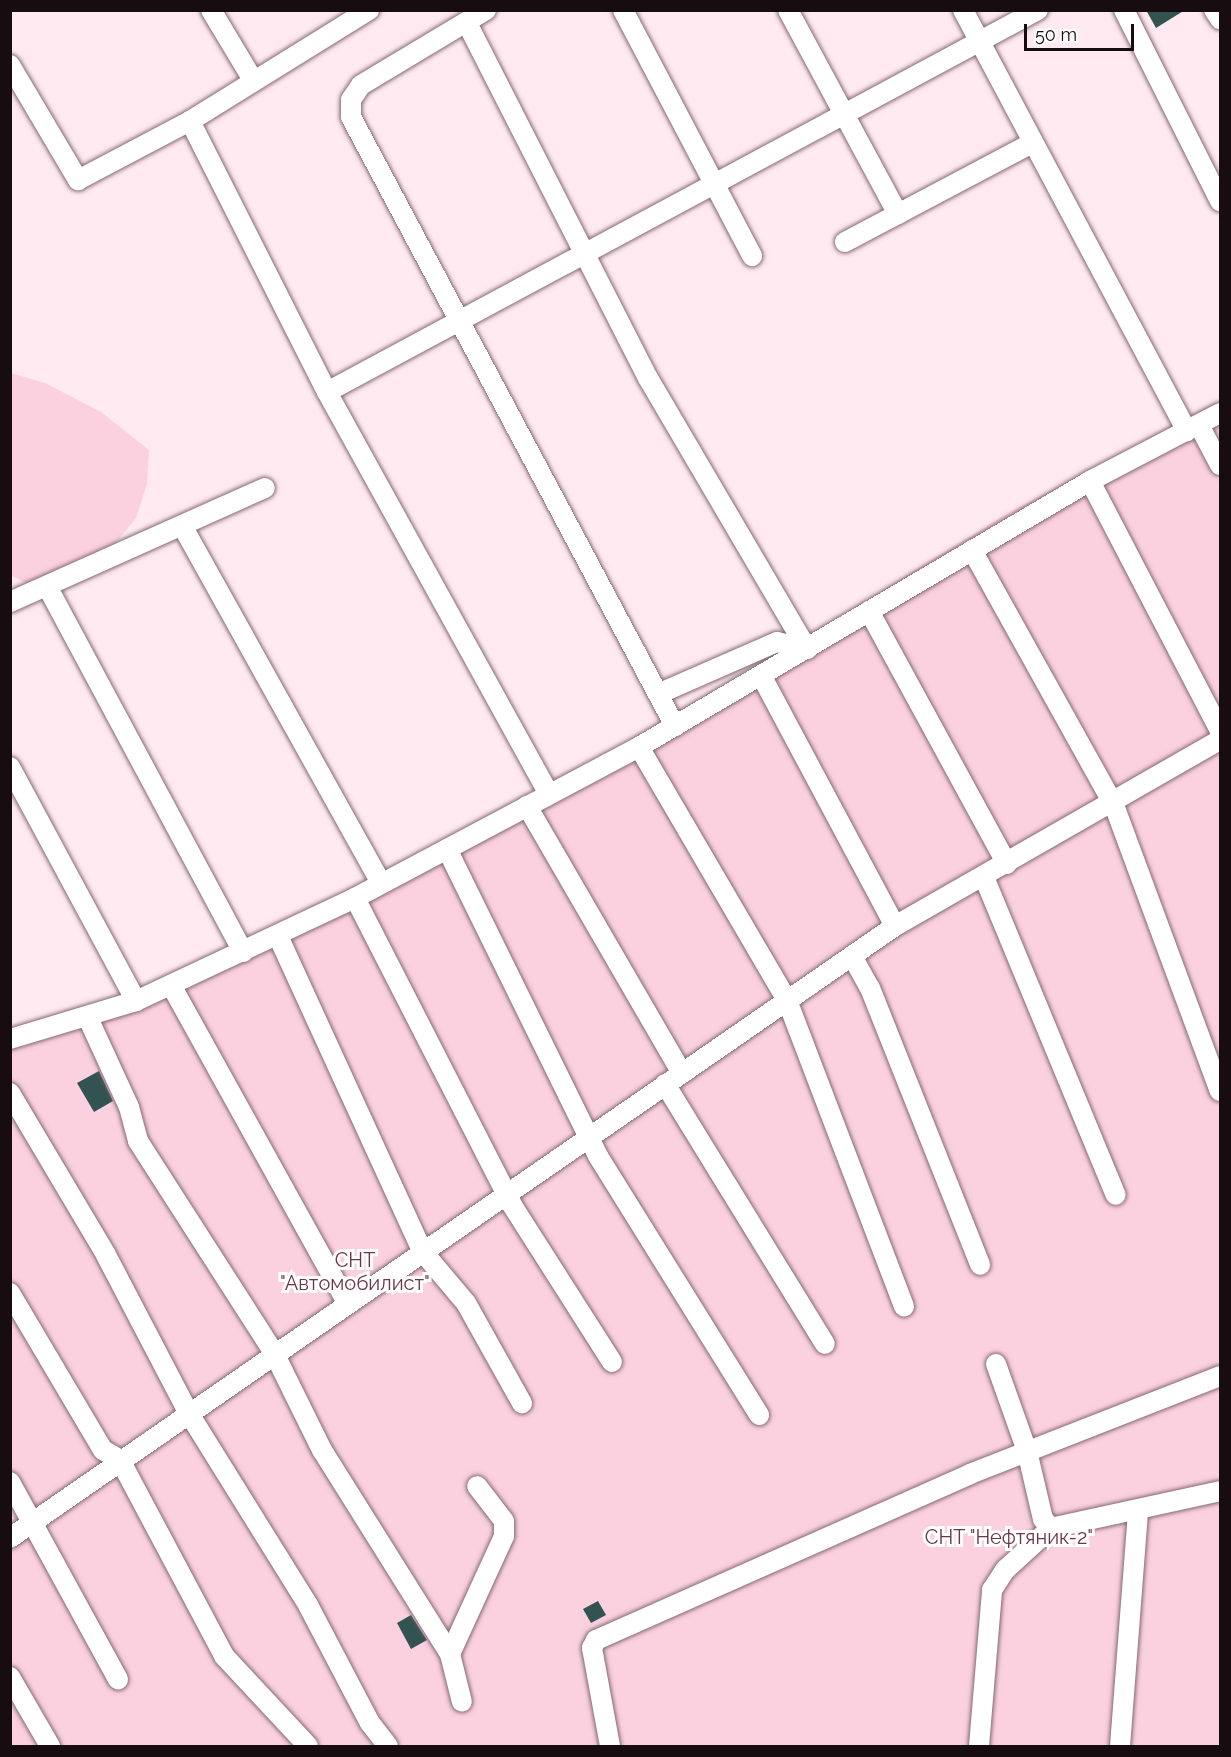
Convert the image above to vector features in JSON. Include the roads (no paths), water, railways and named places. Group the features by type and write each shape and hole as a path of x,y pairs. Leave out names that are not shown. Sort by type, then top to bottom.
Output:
{"street":[{"path":"211,10 253,80"},
{"path":"10,65 78,180 190,121 369,10"},
{"path":"486,10 361,85 351,100 351,117 456,322 675,726"},
{"path":"622,10 714,180 752,256"},
{"path":"789,10 848,115 898,214"},
{"path":"963,10 1032,143 1193,428 1221,465"},
{"path":"327,392 714,180 848,115 1038,10"},
{"path":"1124,10 1221,201"},
{"path":"1214,10 1221,19"},
{"path":"467,23 648,378 807,649"},
{"path":"190,121 327,392 549,794"},
{"path":"844,242 1032,143"},
{"path":"10,1039 88,1018 136,1001 355,898 639,747 762,677 868,611 1090,481 1221,413"},
{"path":"1090,481 1221,731"},
{"path":"10,602 184,529 265,488"},
{"path":"184,529 381,883"},
{"path":"972,550 1114,805 1221,1091"},
{"path":"48,588 243,952"},
{"path":"868,611 1007,864"},
{"path":"658,694 777,642 807,649"},
{"path":"762,677 895,926"},
{"path":"10,1538 188,1412 511,1194 592,1134 895,926 1114,805 1221,740"},
{"path":"639,747 787,1000 904,1306"},
{"path":"10,767 136,1001"},
{"path":"527,806 682,1072"},
{"path":"447,849 592,1134 598,1156 759,1415"},
{"path":"984,877 1116,1195"},
{"path":"355,898 511,1194 512,1205 612,1362"},
{"path":"278,936 423,1252 466,1303 522,1403"},
{"path":"852,956 870,988 980,1264"},
{"path":"171,985 347,1303"},
{"path":"88,1018 129,1107 138,1140 274,1353 322,1450 450,1654 462,1702"},
{"path":"665,1084 825,1344"},
{"path":"10,1093 106,1255 188,1412 308,1605 370,1723 388,1746"},
{"path":"10,1293 103,1450 120,1460 224,1656 308,1746"},
{"path":"996,1364 1027,1451 1043,1519 1051,1527"},
{"path":"610,1746 592,1648 596,1640 1027,1451 1221,1376"},
{"path":"10,1482 118,1679"},
{"path":"450,1654 504,1536 504,1521 477,1486"},
{"path":"980,1746 992,1590 1005,1570 1051,1527 1138,1511 1221,1491"},
{"path":"1120,1746 1138,1511"},
{"path":"10,1677 50,1746"}],"park label":[{"name":"СНТ \"Автомобилист\"","path":"355,1272"},
{"name":"СНТ \"Нефтяник-2\"","path":"1009,1537"}]}
